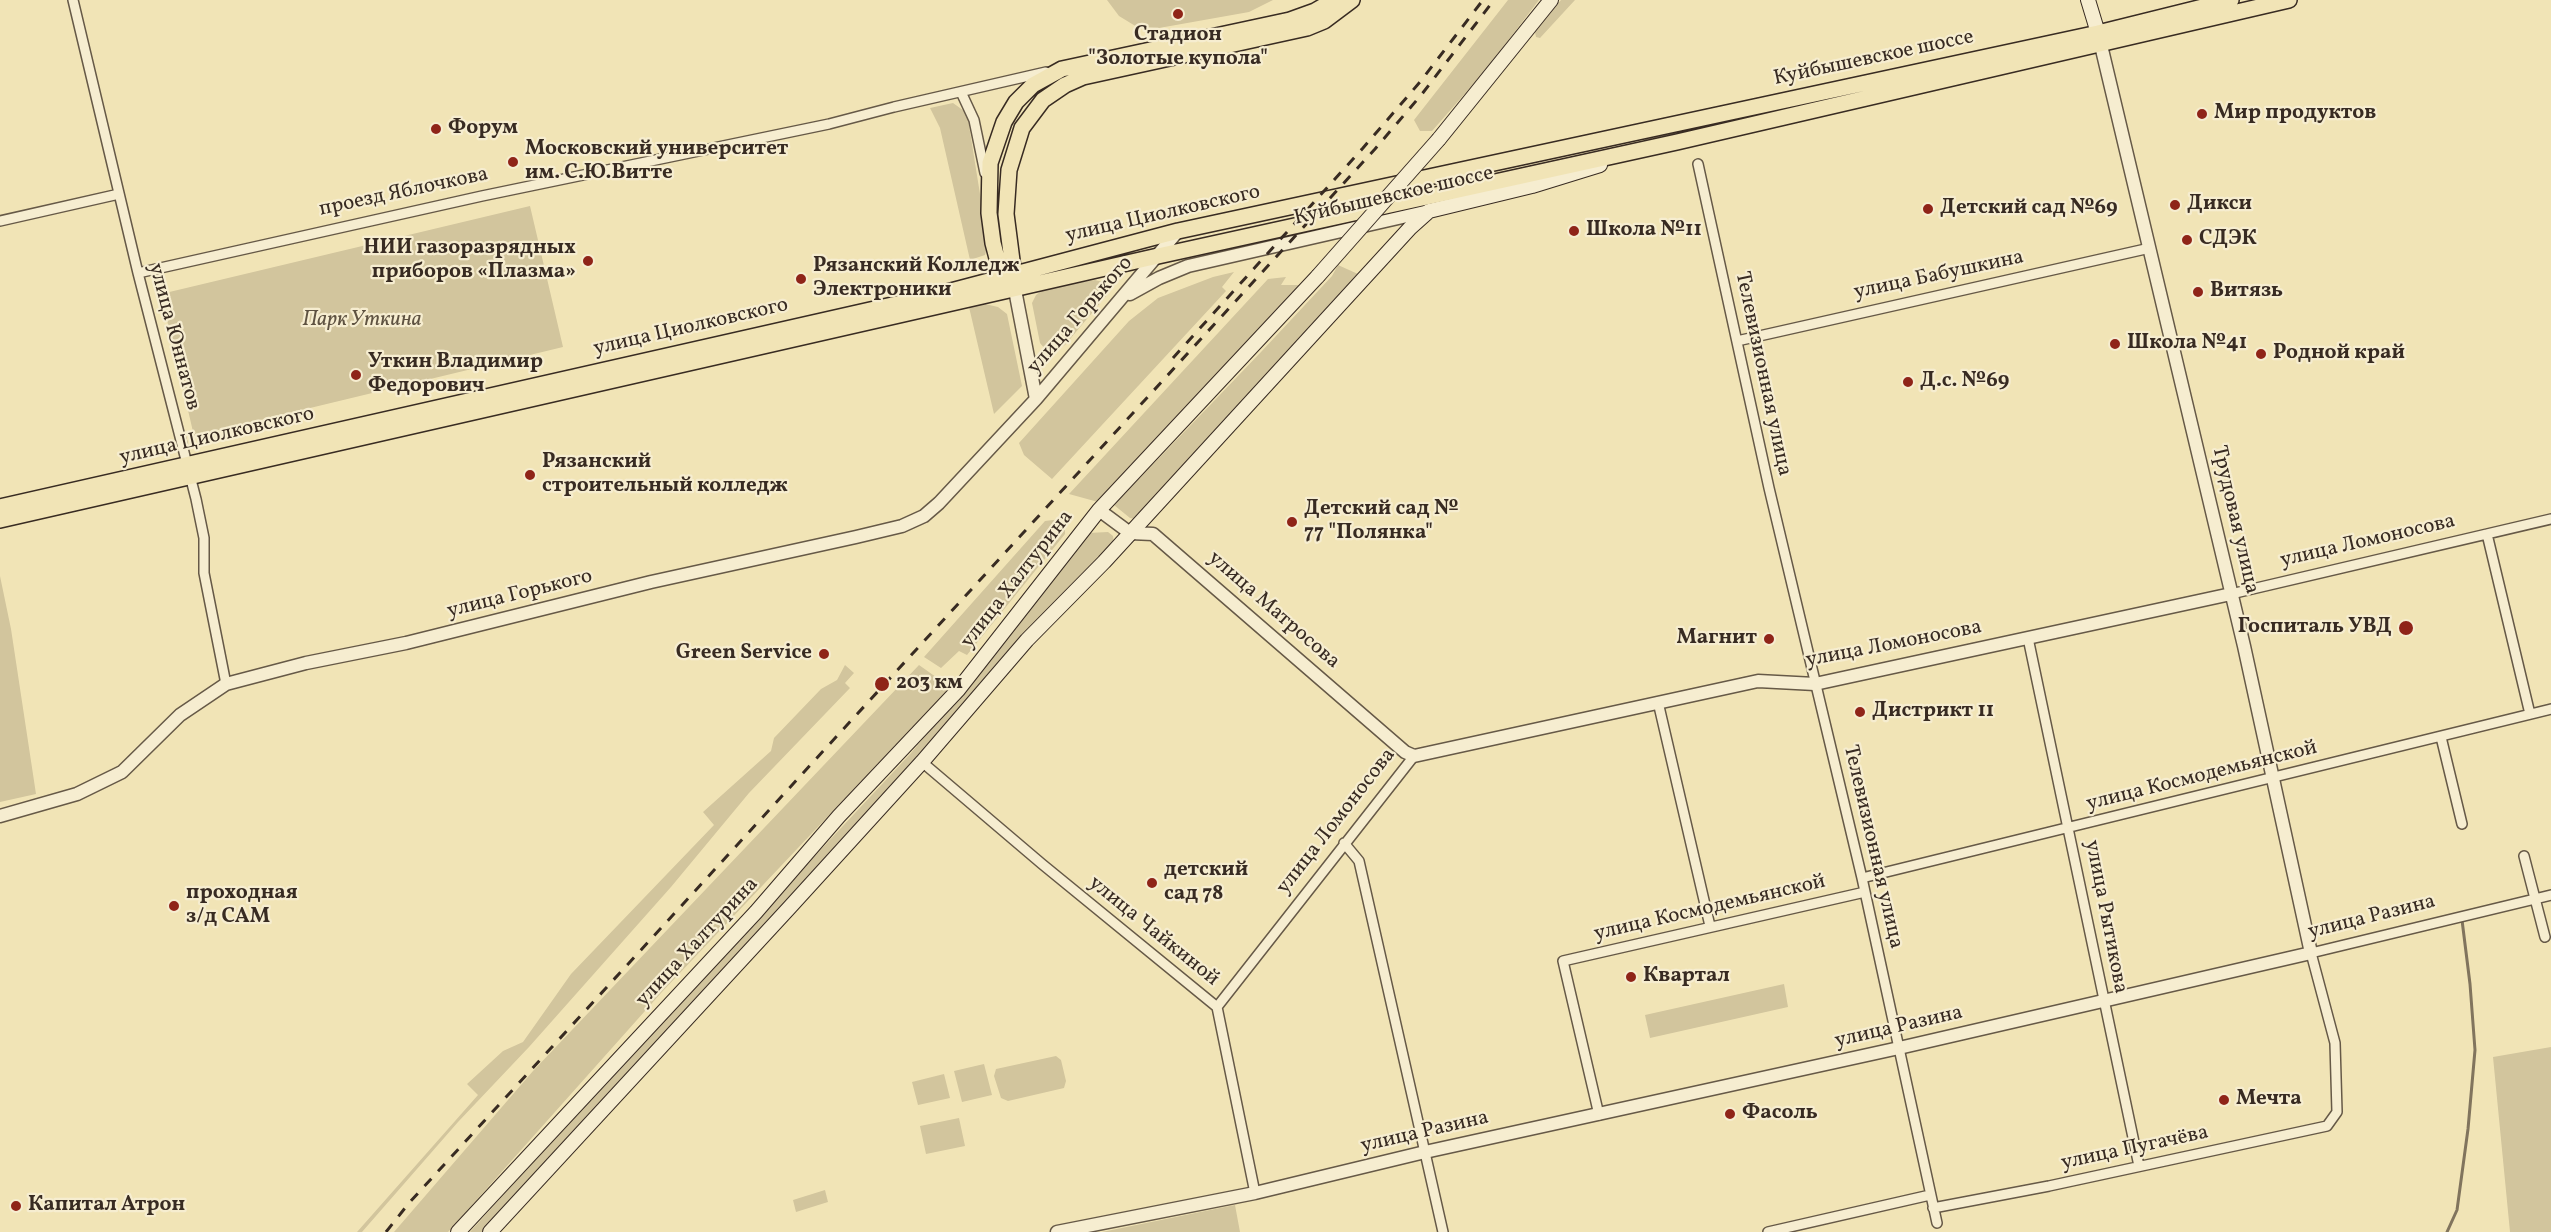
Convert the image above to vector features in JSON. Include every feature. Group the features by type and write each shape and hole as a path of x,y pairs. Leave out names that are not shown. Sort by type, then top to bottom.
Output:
{"main road":[{"name":"проезд Яблочкова","path":"1008,275 993,243 988,189 990,163 1004,122 1016,102 1033,85 1062,69 1290,20 1315,11 1334,0"},
{"path":"1015,290 1008,275 1006,214 1009,170 1022,128 1043,100 1065,85 1083,77 1307,28 1324,21 1352,0"},
{"name":"улица Халтурина","path":"458,1232 756,912 839,816 958,690 1099,510 1318,276 1440,139 1551,0"},
{"path":"2088,0 2099,38"},
{"name":"Куйбышевское шоссе","path":"1529,175 1677,142 2099,38 2231,0"},
{"name":"Куйбышевское шоссе","path":"1526,157 2289,0"},
{"name":"Куйбышевское шоссе","path":"1429,212 1532,186 1677,142"},
{"name":"улица Циолковского","path":"190,471 585,373 932,296 1178,231 1526,157"},
{"name":"улица Циолковского","path":"3,513 1529,175"},
{"name":"улица Халтурина","path":"490,1232 922,762 1027,640 1104,562 1410,228 1429,212"}],"street":[{"name":"улица Юннатов","path":"73,0 138,273 190,471 204,538 204,573 226,684"},
{"name":"Трудовая улица","path":"2099,38 2231,594 2311,953 2335,1043 2337,1112"},
{"name":"проезд Яблочкова","path":"138,273 482,196 829,124 1062,69"},
{"name":"проезд Яблочкова","path":"961,92 974,120 988,189"},
{"name":"Телевизионная улица","path":"1698,164 1815,684 1862,878 1937,1223"},
{"path":"0,221 119,194"},
{"name":"Куйбышевское шоссе","path":"1124,298 1159,278 1188,266 1429,212"},
{"name":"улица Горького","path":"0,816 77,794 122,772 180,715 206,695 226,684 306,663 406,643 651,582 902,526 924,516 939,503 1036,399 1124,298 1178,231"},
{"name":"улица Бабушкина","path":"1737,341 2150,248"},
{"name":"улица Горького","path":"1015,290 1036,399"},
{"name":"улица Матросова","path":"1099,510 1130,532 1153,534 1405,752 1414,756"},
{"name":"улица Ломоносова","path":"1216,1007 1414,756 1758,681 1815,684 2231,594 2551,519"},
{"path":"2487,534 2530,714"},
{"name":"улица Рытикова","path":"2028,638 2139,1166"},
{"path":"1658,702 1710,926"},
{"name":"улица Космодемьянской","path":"1862,878 2551,709"},
{"path":"2441,737 2462,824"},
{"name":"улица Чайкиной","path":"922,762 1216,1007 1255,1193"},
{"path":"1344,843 1359,861 1443,1232"},
{"path":"2524,856 2546,937"},
{"name":"улица Космодемьянской","path":"1599,1115 1563,961 1865,892"},
{"name":"улица Разина","path":"1058,1232 1255,1193 1425,1152 2103,1002 2551,894"},
{"name":"улица Пугачёва","path":"1933,1208 2313,1130 2327,1126 2337,1112"},
{"path":"1768,1232 1930,1195"}],"green space":[{"name":"Стадион \"Золотые купола\"","path":"1107,0 1273,0 1249,12 1159,28 1137,27 1119,16"},
{"path":"1508,0 1539,0 1484,72 1432,131 1420,131 1414,120"},
{"path":"1561,0 1575,0 1540,38 1536,37 1535,32"},
{"path":"953,103 967,113 988,244 985,255 970,260 940,128 930,108"},
{"name":"Парк Уткина","path":"530,206 563,347 194,436 161,294"},
{"path":"1338,265 1358,274 1135,519 1130,518 1114,505 1332,276"},
{"path":"1234,272 1222,287 1226,291 1052,479 1024,455 1019,443 1129,321 1158,298 1213,277"},
{"path":"1286,277 1281,285 1302,285 1098,502 1069,494 1268,279"},
{"path":"1095,280 1103,282 1107,287 1107,295 1065,345 1054,350 1045,349 1040,343 1032,303 1036,295 1044,289"},
{"path":"985,304 998,307 1007,314 1022,386 994,414 969,307"},
{"path":"1061,519 1065,522 1065,534 967,655 959,651 941,668 924,657 1045,521"},
{"path":"1108,532 1113,536 1114,543 924,753 482,1232 470,1232 674,1007 911,753 1088,533"},
{"path":"0,576 11,629 36,794 0,802"},
{"path":"845,665 854,673 845,683 850,688 749,793 671,887 529,1047 458,1122 362,1232 357,1232 478,1095 467,1084 503,1051 523,1042 571,974 714,825 703,812 771,751 774,738 821,689 837,680"},
{"path":"919,665 950,687 661,993 448,1232 394,1232 533,1071"},
{"path":"1784,984 1788,1007 1650,1038 1645,1015"},
{"path":"2551,1047 2551,1232 2510,1232 2493,1057"},
{"path":"1056,1056 1061,1060 1066,1081 1064,1088 1008,1101 1001,1098 994,1076 996,1069"},
{"path":"984,1064 992,1095 962,1102 954,1071"},
{"path":"944,1074 950,1098 918,1105 912,1082"},
{"path":"959,1118 965,1146 926,1154 920,1126"},
{"path":"825,1190 828,1202 796,1212 793,1200"},
{"path":"1235,1205 1240,1232 1102,1232"}],"waterway":[{"path":"2447,1232 2457,1210 2468,1129 2475,1050 2462,920"}],"railway":[{"path":"1173,358 1363,148 1420,82 1483,0"},
{"path":"386,1232 409,1203 1375,149 1422,94 1494,0"}],"place":[{"name":"Стадион \"Золотые купола\"","path":"1178,14"},
{"name":"Мир продуктов","path":"2202,114"},
{"name":"Форум","path":"436,129"},
{"name":"Московский университет им. С.Ю.Витте","path":"513,162"},
{"name":"Дикси","path":"2175,205"},
{"name":"Детский сад №69","path":"1928,209"},
{"name":"Школа №11","path":"1574,231"},
{"name":"СДЭК","path":"2187,240"},
{"name":"НИИ газоразрядных приборов «Плазма»","path":"588,261"},
{"name":"Рязанский Колледж Электроники","path":"801,279"},
{"name":"Витязь","path":"2198,292"},
{"name":"Школа №41","path":"2115,344"},
{"name":"Родной край","path":"2261,354"},
{"name":"Уткин Владимир Федорович","path":"356,375"},
{"name":"Д.с. №69","path":"1908,382"},
{"name":"Рязанский строительный колледж","path":"530,475"},
{"name":"Детский сад № 77 \"Полянка\"","path":"1292,522"},
{"name":"Госпиталь УВД","path":"2406,628"},
{"name":"Магнит","path":"1769,639"},
{"name":"Green Service","path":"824,654"},
{"name":"203 км","path":"882,684"},
{"name":"Дистрикт 11","path":"1860,712"},
{"name":"детский сад 78","path":"1152,883"},
{"name":"проходная з/д САМ","path":"174,906"},
{"name":"Квартал","path":"1631,977"},
{"name":"Мечта","path":"2224,1100"},
{"name":"Фасоль","path":"1730,1114"},
{"name":"Капитал Атрон","path":"16,1206"}]}
